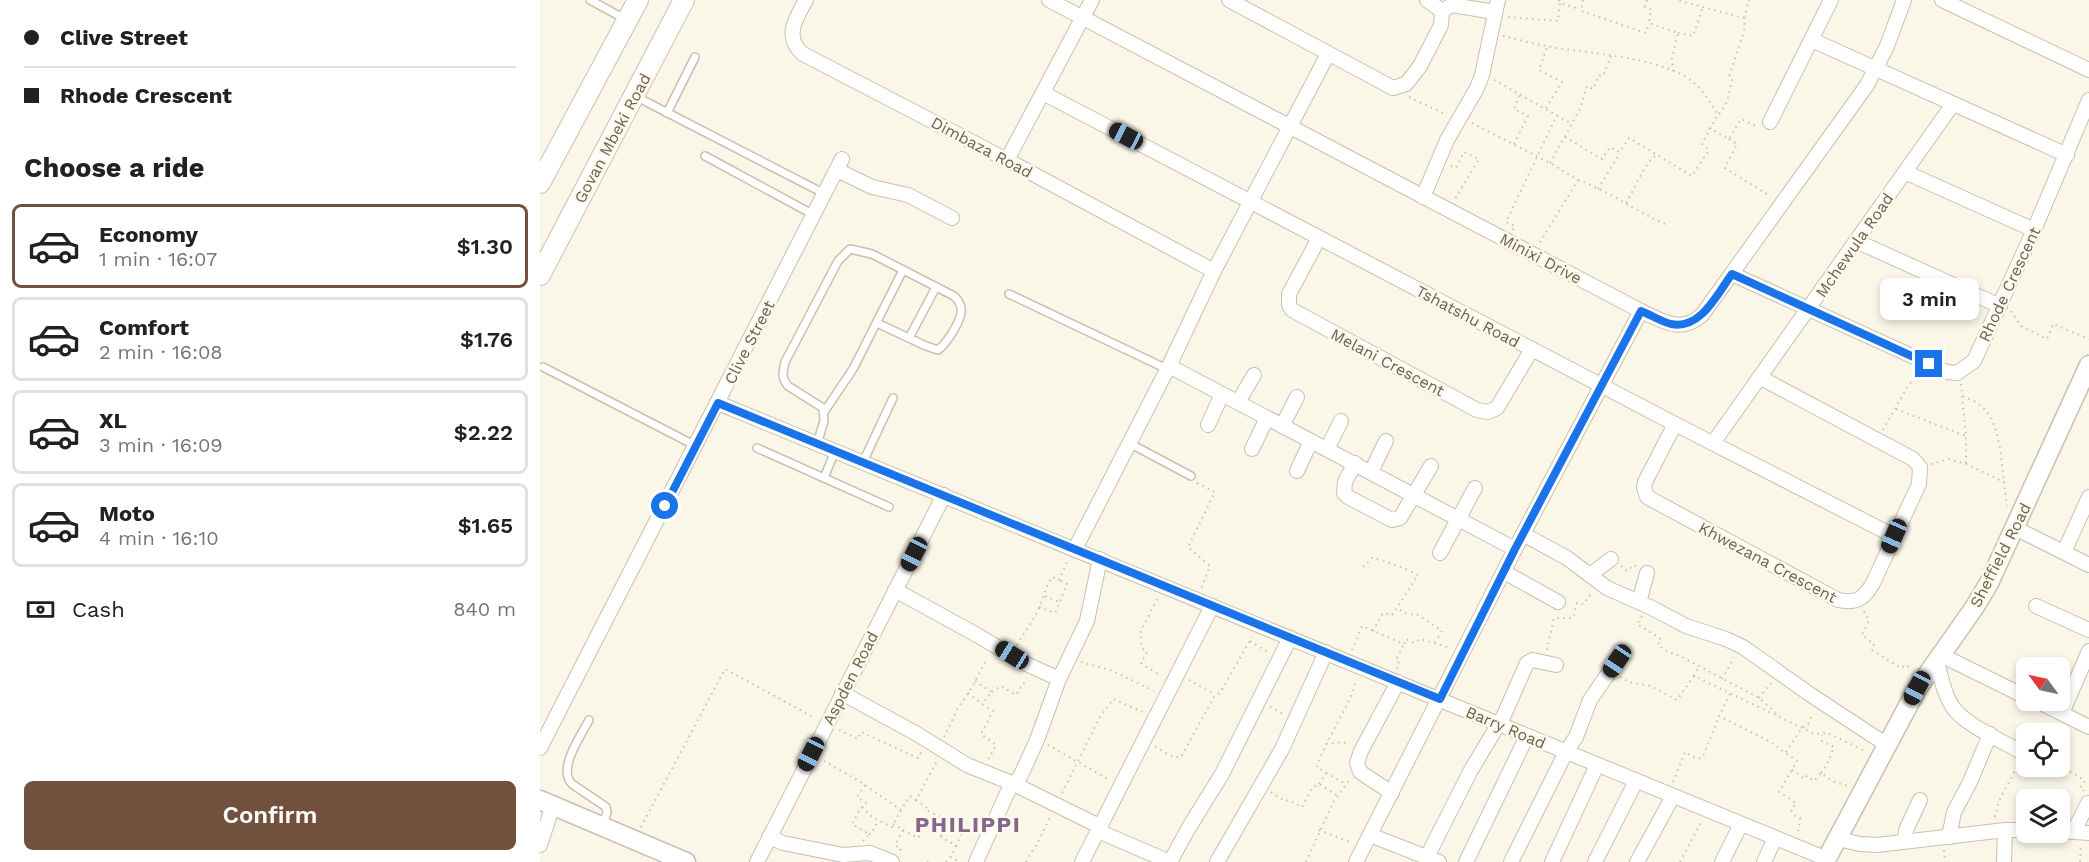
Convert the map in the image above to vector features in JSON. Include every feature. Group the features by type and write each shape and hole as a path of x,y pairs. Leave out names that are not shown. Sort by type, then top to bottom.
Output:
{"main road":[{"path":"540,183 638,0"},
{"name":"Govan Mbeki Road","path":"540,275 684,0"}],"street":[{"name":"Dimbaza Road","path":"806,0 791,34 796,48 802,54 1214,271"},
{"name":"Minixi Drive","path":"1050,0 1533,255 1641,311 1674,324 1693,323 1702,315 1842,120 1876,70 1904,0"},
{"path":"1007,160 1092,0"},
{"path":"1229,0 1393,88 1406,84 1420,66 1440,25 1442,11"},
{"path":"1427,0 1442,11"},
{"path":"1770,122 1832,0"},
{"path":"1942,0 1960,4 2089,70"},
{"path":"1423,196 1459,118 1477,88 1497,6 1452,5 1442,11"},
{"path":"1812,40 2067,155"},
{"path":"1075,549 1168,368 1214,271 1328,54"},
{"name":"Tshatshu Road","path":"1043,93 1894,536"},
{"name":"Rhode Crescent","path":"1957,373 1974,362 2067,155 2089,100"},
{"name":"Mchewula Road","path":"1713,443 1953,104"},
{"name":"Clive Street","path":"540,748 839,165 872,187 908,195 952,218"},
{"path":"1905,172 2034,230"},
{"name":"Melani Crescent","path":"1319,238 1289,294 1289,305 1292,310 1477,410 1488,412 1497,408 1532,349"},
{"path":"1857,241 2000,306"},
{"path":"1732,274 1947,372 1957,373"},
{"path":"1356,862 1515,549 1641,311"},
{"name":"Sheffield Road","path":"1826,860 1924,677 1989,583 2089,365"},
{"path":"1168,368 1355,463 1515,549"},
{"path":"1238,402 1254,375"},
{"path":"1761,378 1913,459 1920,467"},
{"path":"1208,425 1222,394"},
{"path":"1282,426 1297,397"},
{"name":"Barry Road","path":"718,403 1164,585 1826,860"},
{"path":"1252,449 1267,418"},
{"path":"1327,449 1341,421"},
{"name":"Khwezana Crescent","path":"1675,424 1645,482 1647,496 1838,600 1856,602 1874,583 1919,484 1920,467"},
{"path":"1297,471 1311,441"},
{"path":"1371,472 1386,441"},
{"path":"1355,463 1345,482 1344,493 1388,519 1400,518 1431,466"},
{"path":"1440,553 1475,488"},
{"name":"Aspden Road","path":"757,862 944,495"},
{"path":"2064,552 2089,497"},
{"path":"2015,528 2089,565"},
{"path":"1523,534 1555,550 1594,579 1686,626 1743,647 1819,701 1883,753"},
{"path":"976,862 1009,789 1020,777 1037,740 1059,679 1087,621 1100,559"},
{"path":"1594,579 1611,559"},
{"path":"1504,572 1558,602"},
{"path":"1643,604 1647,573"},
{"path":"895,590 1034,668 1059,679"},
{"path":"1082,862 1212,606"},
{"path":"2036,606 2089,630"},
{"path":"842,693 984,772 1014,784 1099,829 1170,862 1222,774 1290,638"},
{"path":"2062,713 2089,651"},
{"path":"1217,862 1296,722 1326,652"},
{"path":"1939,658 2016,692"},
{"path":"1939,658 1947,697 1957,712 1965,720 2016,749"},
{"path":"1367,841 1433,860 1478,758 1499,724 1527,663 1533,660 1550,663"},
{"path":"1511,862 1566,752 1576,737 1590,700 1613,667"},
{"path":"1392,793 1364,775 1357,767 1361,751 1395,681"},
{"path":"2058,711 2089,728"},
{"path":"1949,837 1954,812 1970,782 1990,734"},
{"path":"1466,862 1527,736"},
{"path":"1552,862 1598,765"},
{"path":"1595,862 1636,781"},
{"path":"1637,862 1670,795"},
{"path":"2074,831 2088,798"},
{"path":"1905,841 1906,830 1920,800"},
{"path":"540,845 547,802 686,862"},
{"path":"1722,862 1741,824"},
{"path":"1838,839 1867,845 2016,830"},
{"path":"2001,831 2004,862"},
{"path":"2070,831 2089,834"},
{"path":"769,837 783,843 843,855 870,853 895,859"},
{"path":"1764,862 1774,838"}],"lane":[{"path":"590,0 628,20"},
{"path":"667,113 695,57"},
{"path":"634,96 825,194"},
{"path":"705,156 814,215"},
{"path":"817,444 824,421 824,412 820,406 788,386 782,374 785,362 838,261 850,249 872,254 954,296 962,312 945,344 938,350 877,323"},
{"path":"824,412 843,387 903,270"},
{"path":"909,338 936,287"},
{"path":"1009,294 1168,368"},
{"path":"543,367 696,446"},
{"path":"863,462 893,398"},
{"path":"1129,443 1191,476"},
{"path":"757,448 889,507"},
{"path":"824,478 835,451"},
{"path":"590,720 567,765 567,776 572,784 606,807 608,812 603,826"}],"path":[{"path":"1581,9 1583,0"},
{"path":"1506,26 1508,16 1558,21 1560,1 1581,9 1581,11 1646,33 1650,9 1645,7 1647,0"},
{"path":"1680,0 1744,18"},
{"path":"1598,189 1629,138 1692,176 1709,150 1701,144 1709,128 1725,107 1730,92 1732,80 1729,77 1745,28 1744,18 1749,0"},
{"path":"1649,23 1693,36 1703,7"},
{"path":"1491,33 1547,46 1662,67 1687,78 1703,91 1718,115"},
{"path":"1673,72 1672,58 1678,33"},
{"path":"1546,108 1562,82 1539,70 1547,46"},
{"path":"1551,163 1580,109 1587,86 1593,89 1599,75 1603,76 1611,56"},
{"path":"1482,75 1572,124"},
{"path":"1393,88 1418,103 1459,118 1514,144 1578,180 1626,202 1636,210 1665,224"},
{"path":"1514,144 1528,116 1515,109 1520,95"},
{"path":"1508,241 1515,226 1506,222 1557,115"},
{"path":"1729,139 1742,119 1763,130 1770,122"},
{"path":"1709,128 1737,144 1725,168 1782,204"},
{"path":"1565,137 1602,159 1610,147 1620,152"},
{"path":"1438,160 1456,168 1464,152 1479,159 1450,210"},
{"path":"1626,202 1644,169 1656,155"},
{"path":"1533,255 1578,180"},
{"path":"2000,306 2012,311 2021,326 2047,339 2054,324 2089,339"},
{"path":"1879,441 1909,384 1929,364"},
{"path":"1957,373 1963,396 1966,464"},
{"path":"1963,396 1980,405 1990,416 2000,445 2009,518 2015,528"},
{"path":"1895,409 1966,436"},
{"path":"1920,467 1949,459 1966,464 2004,482"},
{"path":"1191,476 1189,479 1215,492 1188,547 1210,566 1197,599"},
{"path":"1059,580 1075,549"},
{"path":"1363,567 1372,558 1405,568 1418,575 1392,615 1383,613 1373,631"},
{"path":"1611,559 1627,571 1634,565 1647,573"},
{"path":"1012,655 1022,636 1028,631 1044,596 1046,586 1052,577 1067,584 1055,613 1039,607"},
{"path":"1550,663 1554,618 1572,618 1577,603 1584,604 1594,579"},
{"path":"1164,585 1140,633 1142,648 1147,652 1141,663 1217,695"},
{"path":"1044,596 1059,602"},
{"path":"1856,602 1866,613 1869,621 1862,635 1874,644 1872,650 1900,668 1906,665 1924,677"},
{"path":"1643,604 1637,624 1661,639 1658,645 1759,698 1780,717"},
{"path":"1397,608 1407,614 1418,615 1442,631 1435,642"},
{"path":"1145,741 1174,757 1181,757 1214,697 1250,641 1257,624"},
{"path":"1348,661 1362,626 1404,644"},
{"path":"1395,681 1399,660 1397,658 1406,639 1414,643 1420,639 1435,642 1463,653"},
{"path":"1250,641 1279,658"},
{"path":"916,800 937,746 994,645"},
{"path":"1722,679 1730,663 1743,647"},
{"path":"1069,656 1080,662 1113,671 1167,697"},
{"path":"1613,667 1629,682 1650,686 1677,700 1699,666"},
{"path":"1346,784 1317,767 1362,667"},
{"path":"982,704 992,692 1001,686 1016,696 1034,668"},
{"path":"634,840 725,669 858,739 861,732 918,758 937,746"},
{"path":"1759,698 1779,672"},
{"path":"1694,676 1815,734 1828,733 1883,753"},
{"path":"975,681 992,692"},
{"path":"1725,692 1730,684"},
{"path":"968,693 993,711 981,734 996,745 984,772"},
{"path":"1670,795 1685,752 1697,759 1704,754 1730,694"},
{"path":"1026,862 1100,717 1113,699 1134,706 1156,718"},
{"path":"1258,701 1296,722"},
{"path":"1786,752 1802,728 1808,724 1819,701"},
{"path":"1719,716 1757,734 1797,761 1779,792 1796,803 1791,810 1800,818 1800,828 1792,845"},
{"path":"1792,770 1814,781 1821,773 1834,747 1822,741 1822,735"},
{"path":"1037,740 1065,753 1078,763 1121,786"},
{"path":"1326,744 1347,743 1361,751"},
{"path":"811,754 865,785 901,810"},
{"path":"1306,862 1319,830 1357,767"},
{"path":"2001,831 1994,822 1997,805 2016,769"},
{"path":"1261,786 1285,801 1288,800 1302,807 1313,787 1319,784 1326,773"},
{"path":"1821,773 1834,782 1862,793"},
{"path":"2070,773 2085,781 2079,788 2088,798"},
{"path":"1319,784 1338,796"},
{"path":"865,785 857,797 866,803 852,824 869,834"},
{"path":"862,807 878,821 892,827 910,796 927,808 926,810 939,816 962,833 951,857 946,862"},
{"path":"1680,862 1708,810"},
{"path":"852,854 871,834 878,821"},
{"path":"893,824 918,838 925,827 956,846"},
{"path":"941,836 948,824"},
{"path":"895,859 901,849 895,845 903,830"},
{"path":"1319,830 1367,841"},
{"path":"951,857 959,862"},
{"path":"927,862 932,862"}],"district":[{"name":"PHILIPPI","path":"968,824"}],"route":[{"path":"665,506 718,403 1440,699 1515,549 1641,311 1664,322 1684,325 1693,323 1702,315 1732,274 1929,364"}]}
